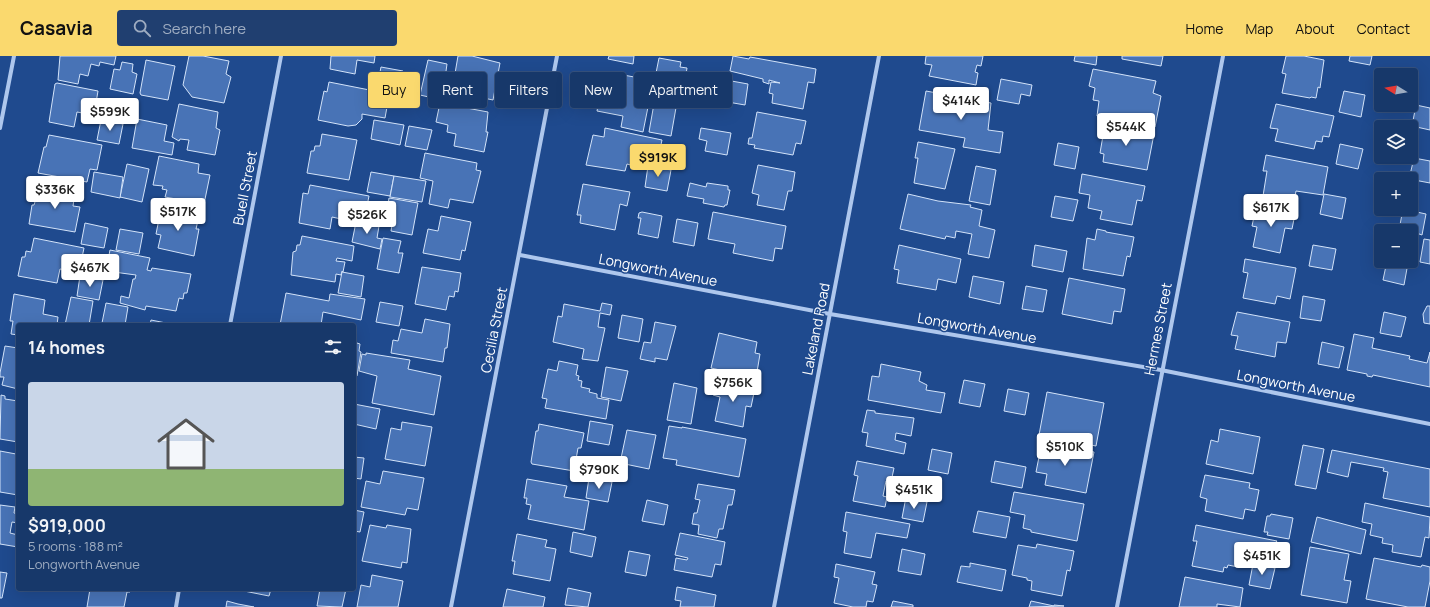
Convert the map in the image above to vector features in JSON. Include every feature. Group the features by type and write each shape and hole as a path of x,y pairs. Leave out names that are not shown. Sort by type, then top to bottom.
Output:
{"street":[{"path":"0,128 14,56"},
{"name":"Buell Street","path":"230,323 281,56"},
{"name":"Cecilia Street","path":"451,607 520,255 557,56"},
{"name":"Lakeland Road","path":"774,607 879,56"},
{"name":"Hermes Street","path":"1117,607 1161,370 1223,56"},
{"name":"Longworth Avenue","path":"520,255 830,314 1161,370 1430,424"},
{"path":"176,607 179,591"}],"building":[{"path":"60,56 116,56 114,65 100,62 99,66 91,64 88,76 80,74 78,84 58,80"},
{"path":"189,56 203,56 229,61 226,74 231,77 224,103 192,97 183,85"},
{"path":"331,56 375,56 374,63 357,60 355,74 330,69"},
{"path":"458,56 472,56 500,63 498,72 495,72 495,89 493,100 487,99 487,72 455,72"},
{"path":"609,56 634,56 633,64 608,59"},
{"path":"733,56 749,59 750,57 816,69 814,83 808,82 803,109 772,103 773,94 769,93 771,82 780,83 769,80 769,84 763,82 763,79 730,71"},
{"path":"926,56 983,56 981,66 977,65 975,72 978,73 976,85 929,76 932,65 925,64"},
{"path":"1075,56 1097,56 1096,65 1074,61"},
{"path":"1122,56 1163,56 1161,66 1122,59"},
{"path":"1286,56 1304,56 1324,60 1320,88 1318,87 1316,98 1282,93 1286,74 1282,73"},
{"path":"1350,56 1372,56 1370,65 1349,61"},
{"path":"659,58 681,62 680,67 687,68 686,72 656,72"},
{"path":"146,60 175,66 168,100 141,95 140,93"},
{"path":"428,60 447,64 446,72 428,72 428,97 420,95"},
{"path":"122,62 133,64 132,72 137,74 133,94 110,89 114,69 120,70"},
{"path":"381,67 403,71 403,72 380,72"},
{"path":"1093,69 1156,81 1153,93 1161,96 1155,127 1097,116 1099,101 1093,100 1095,88 1089,86"},
{"path":"626,76 634,77 634,108 648,108 643,132 621,127 623,116 597,111 598,108 626,108"},
{"path":"1001,79 1032,85 1030,96 1021,94 1019,104 997,100"},
{"path":"732,81 748,84 745,105 732,103"},
{"path":"329,82 368,90 368,108 387,108 385,118 362,114 362,119 356,125 348,126 318,120 324,91 327,92"},
{"path":"57,83 98,91 94,115 77,112 74,127 49,122 55,84"},
{"path":"926,91 991,103 988,130 1003,132 1000,153 963,147 965,138 919,130"},
{"path":"1344,91 1365,95 1361,117 1339,112"},
{"path":"179,104 218,112 216,128 220,130 215,155 187,150 189,140 180,139 179,141 172,137"},
{"path":"1276,104 1334,116 1329,137 1323,136 1322,142 1316,141 1314,149 1275,141 1278,129 1270,128"},
{"path":"1418,105 1430,108 1430,130 1418,127 1418,120 1413,120 1415,112 1418,112"},
{"path":"439,108 467,108 488,112 486,132 488,132 484,152 454,146 456,134 447,132 448,125 436,122"},
{"path":"653,108 676,108 671,136 649,132"},
{"path":"757,112 806,121 801,144 796,143 793,155 754,148 755,145 748,144 749,138 752,138"},
{"path":"137,119 167,125 164,141 174,143 172,155 132,148"},
{"path":"101,120 123,124 119,144 97,140"},
{"path":"374,120 404,125 400,145 371,139"},
{"path":"1105,124 1122,127 1122,129 1154,134 1147,170 1103,162 1104,154 1100,153"},
{"path":"409,126 432,130 427,150 405,146"},
{"path":"605,128 662,140 656,168 647,166 646,169 627,164 625,171 586,165 593,135 604,137"},
{"path":"701,128 731,133 727,155 705,151 707,141 699,139"},
{"path":"322,134 357,140 349,180 307,173 311,151 314,151 315,146 320,146"},
{"path":"49,135 102,145 97,170 90,169 87,182 38,173 44,147 46,147"},
{"path":"918,142 955,149 945,189 914,183 918,158 915,158"},
{"path":"1058,143 1079,147 1075,169 1054,165"},
{"path":"1340,144 1363,149 1358,169 1336,164"},
{"path":"425,153 477,163 476,170 481,171 473,203 450,199 448,208 429,204 433,181 420,178"},
{"path":"1266,155 1328,167 1323,195 1296,191 1294,202 1263,196 1267,171 1263,171"},
{"path":"159,156 199,164 198,173 210,175 204,204 165,197 167,190 162,189 163,186 153,185"},
{"path":"1418,159 1430,161 1430,183 1418,181 1418,172 1411,172 1413,164 1418,164"},
{"path":"127,164 149,169 142,202 120,197"},
{"path":"758,165 795,172 792,191 788,191 784,210 757,205 759,195 752,193"},
{"path":"648,166 671,170 667,191 645,187"},
{"path":"976,166 996,170 990,205 969,201"},
{"path":"94,172 123,177 120,198 91,192"},
{"path":"371,172 394,176 390,196 367,192"},
{"path":"1082,174 1145,186 1142,201 1137,200 1132,225 1100,219 1102,211 1088,208 1090,195 1079,193"},
{"path":"394,176 426,181 422,202 390,197"},
{"path":"690,183 706,187 707,183 728,186 728,190 730,190 727,205 724,207 703,203 704,199 687,196"},
{"path":"583,184 630,192 627,206 620,204 615,230 580,223 581,215 577,215"},
{"path":"310,185 369,196 364,221 341,216 341,219 332,217 330,229 299,223 303,193 308,194"},
{"path":"40,186 75,193 73,206 80,207 75,232 29,224 32,205 34,205"},
{"path":"908,194 938,201 971,205 970,207 982,210 979,226 995,230 989,258 968,254 972,234 956,231 955,238 946,236 945,239 900,229"},
{"path":"1324,194 1346,198 1342,219 1320,214"},
{"path":"1055,196 1078,200 1073,221 1051,217"},
{"path":"389,198 418,203 412,235 391,231 393,219 386,217"},
{"path":"1256,207 1295,214 1292,229 1285,228 1280,253 1253,247 1257,227 1252,226"},
{"path":"161,209 199,216 196,229 199,229 194,256 158,248 161,235 156,234"},
{"path":"642,212 662,216 658,238 638,234 641,218 638,218 639,213"},
{"path":"713,212 786,226 782,249 775,248 773,261 733,253 735,244 708,239"},
{"path":"1418,212 1426,214 1422,235 1418,234 1418,224 1400,224 1402,216 1418,216"},
{"path":"441,216 471,222 465,251 462,250 460,260 423,253 428,229 438,231"},
{"path":"677,219 698,223 694,246 673,242"},
{"path":"356,222 379,226 377,238 382,239 380,249 352,242"},
{"path":"85,223 108,228 104,248 81,244"},
{"path":"120,229 143,233 139,254 116,250"},
{"path":"1097,229 1134,237 1130,257 1127,256 1123,276 1083,269 1087,238 1095,240"},
{"path":"302,236 354,246 352,261 337,258 336,261 345,262 341,275 336,274 335,282 291,275 293,252 296,251 297,245 300,245"},
{"path":"34,238 84,248 79,272 60,269 57,283 18,276 22,257 25,257 26,251 31,252"},
{"path":"383,238 401,241 398,253 403,253 399,273 377,269"},
{"path":"1424,239 1430,240 1430,264 1420,262"},
{"path":"899,245 961,259 956,283 938,279 936,290 897,283 899,270 894,269"},
{"path":"1035,245 1067,251 1063,272 1032,266"},
{"path":"1313,245 1336,249 1332,270 1309,266"},
{"path":"110,250 150,258 147,270 151,271 152,268 191,274 187,293 184,293 183,299 179,298 176,311 146,306 145,310 120,303 121,296 129,298 133,279 135,279 136,275 106,271"},
{"path":"1245,259 1296,268 1290,299 1277,296 1275,304 1243,298 1248,273 1243,272"},
{"path":"422,267 461,273 458,292 455,291 454,297 449,296 446,310 415,304"},
{"path":"1386,268 1407,268 1404,285 1383,280"},
{"path":"342,272 364,276 361,297 338,293"},
{"path":"80,276 103,280 99,300 77,296"},
{"path":"973,276 1004,282 1000,304 969,297"},
{"path":"1069,278 1125,289 1121,312 1114,311 1112,324 1062,314"},
{"path":"1026,286 1047,290 1043,312 1022,309"},
{"path":"286,293 329,301 330,294 365,299 361,320 323,312 321,323 280,323"},
{"path":"14,294 45,300 43,314 58,317 57,323 16,323 16,335 11,334 13,321 10,321"},
{"path":"1303,296 1325,300 1321,321 1300,318"},
{"path":"71,297 93,301 89,323 65,323"},
{"path":"380,302 403,306 399,326 376,322"},
{"path":"106,303 128,307 125,323 102,323"},
{"path":"602,303 612,305 610,315 600,313 598,327 605,328 598,361 582,359 584,349 553,342 558,316 562,317 564,304 600,311"},
{"path":"1427,306 1430,306 1430,324 1424,323 1423,314"},
{"path":"1237,312 1290,322 1286,343 1277,342 1275,357 1235,349 1238,336 1231,335"},
{"path":"1384,312 1406,317 1401,337 1380,333"},
{"path":"622,315 643,319 639,342 618,338"},
{"path":"425,319 450,324 447,348 445,348 443,362 391,353 393,340 398,341 401,329 422,333"},
{"path":"151,320 166,323 150,323"},
{"path":"655,322 676,326 667,360 655,358 655,362 640,359 644,342 651,343"},
{"path":"719,333 757,342 755,353 760,354 756,378 711,368"},
{"path":"1354,334 1374,338 1372,348 1410,356 1409,359 1427,363 1430,352 1430,387 1373,375 1372,377 1367,376 1367,374 1347,370"},
{"path":"1322,342 1344,347 1339,368 1318,364"},
{"path":"356,343 360,344 359,351 361,352 357,376"},
{"path":"5,346 16,348 16,388 2,385 4,377 0,377"},
{"path":"366,353 410,360 408,369 441,376 434,415 372,403 377,376 359,371 362,354 366,355"},
{"path":"559,361 578,365 576,375 579,376 578,380 582,381 581,387 590,389 589,392 597,394 597,398 609,400 606,419 545,408 547,399 542,398 548,369 557,371"},
{"path":"881,364 921,372 919,381 927,385 926,390 945,393 941,413 868,400 872,376 879,377"},
{"path":"606,367 628,371 621,401 601,397"},
{"path":"964,380 985,384 980,407 959,403"},
{"path":"716,381 755,388 751,407 746,406 743,427 715,421 720,397 713,395"},
{"path":"674,383 697,388 691,424 667,420"},
{"path":"1008,389 1029,393 1025,415 1004,411"},
{"path":"1047,392 1104,403 1096,446 1039,435"},
{"path":"1,395 5,396 5,399 16,401 16,442 0,439"},
{"path":"356,404 380,409 376,429 356,424"},
{"path":"867,410 875,411 875,413 914,418 911,436 896,433 895,440 906,443 904,454 866,446 868,433 862,432"},
{"path":"590,421 613,425 609,445 587,441"},
{"path":"402,422 432,427 425,466 385,459 391,428 401,430"},
{"path":"539,424 584,433 581,448 578,448 574,471 532,464 531,462 536,431 538,431"},
{"path":"669,426 746,439 739,477 676,465 677,460 663,458"},
{"path":"1220,429 1260,437 1253,474 1206,464 1211,440 1218,442"},
{"path":"627,430 656,435 649,469 620,463"},
{"path":"1042,442 1094,452 1086,493 1045,485 1047,474 1036,472"},
{"path":"1303,445 1324,449 1316,489 1295,485"},
{"path":"932,449 952,453 948,474 928,470"},
{"path":"1332,450 1430,469 1430,507 1383,498 1388,472 1383,471 1384,468 1351,462 1348,477 1327,472"},
{"path":"0,451 16,454 16,495 0,492"},
{"path":"356,457 364,458 361,479 356,478"},
{"path":"857,461 894,468 891,482 886,481 883,496 887,497 885,507 853,501 858,476 854,475"},
{"path":"995,461 1026,467 1022,488 991,482"},
{"path":"383,471 424,478 418,510 407,508 405,515 361,507 366,481 380,484"},
{"path":"1205,475 1250,483 1249,488 1259,490 1255,511 1245,509 1243,519 1205,511 1207,499 1200,497"},
{"path":"589,478 612,482 608,502 586,498"},
{"path":"527,479 567,486 564,497 589,501 584,530 528,519 531,505 526,504 527,498 524,498"},
{"path":"698,484 735,490 732,505 728,505 723,529 719,529 717,538 698,534 699,525 692,524 694,513 697,513 700,500 695,499"},
{"path":"1014,492 1084,504 1077,541 1031,532 1031,530 1023,528 1025,515 1010,512"},
{"path":"906,497 927,502 923,522 902,518"},
{"path":"647,500 668,505 664,525 642,521"},
{"path":"1365,503 1430,517 1429,538 1425,537 1421,557 1392,552 1393,545 1382,543 1383,538 1370,535 1372,524 1362,522"},
{"path":"0,505 15,507 14,513 16,514 16,523 12,522 10,533 16,534 16,547 0,544"},
{"path":"356,510 364,512 360,532 356,531"},
{"path":"978,511 1010,517 1006,538 973,532"},
{"path":"846,512 910,524 907,538 876,533 871,558 844,553 847,532 843,531"},
{"path":"1271,514 1293,518 1289,539 1267,535 1268,532 1264,532 1267,516 1270,516"},
{"path":"1317,517 1366,530 1361,554 1311,542"},
{"path":"370,525 386,528 387,525 411,529 407,563 402,562 401,568 362,561"},
{"path":"1196,525 1277,541 1276,542 1280,543 1277,559 1244,554 1242,563 1239,563 1238,567 1228,565 1227,568 1224,567 1223,572 1192,566 1197,541 1193,541"},
{"path":"573,532 596,537 592,557 570,552"},
{"path":"680,533 725,542 721,565 715,564 712,577 674,570 676,558 687,560 688,558 675,555"},
{"path":"517,534 547,540 545,547 556,549 550,581 513,574 515,561 512,561"},
{"path":"1037,544 1074,551 1070,571 1067,570 1062,596 1031,590 1032,581 1027,580 1027,578 1012,575 1018,545 1036,548"},
{"path":"1310,547 1349,554 1344,580 1351,581 1347,603 1301,595"},
{"path":"902,549 925,554 921,575 898,571"},
{"path":"629,551 650,555 646,576 625,572"},
{"path":"1374,558 1421,567 1422,565 1430,567 1430,581 1425,607 1408,607 1366,599"},
{"path":"970,563 1006,570 1002,591 957,582 961,566 970,567"},
{"path":"836,564 875,572 872,584 877,585 873,602 867,601 866,607 853,607 834,603 839,578 834,577"},
{"path":"1253,564 1275,568 1270,589 1249,585"},
{"path":"0,572 7,573 2,598 0,598"},
{"path":"372,575 403,581 398,607 357,607 361,585 370,587"},
{"path":"1185,577 1243,588 1240,607 1217,604 1217,607 1179,607"},
{"path":"677,587 716,595 714,607 680,607 681,601 675,600"},
{"path":"568,588 591,593 588,607 565,605"},
{"path":"507,589 545,597 543,607 503,607"},
{"path":"90,591 130,591 127,592 124,607 87,607"},
{"path":"244,591 270,591 269,596"},
{"path":"320,591 346,591 342,607 317,606"},
{"path":"227,601 238,604 254,607 226,607"},
{"path":"893,601 913,605 913,607 891,607"},
{"path":"1031,601 1054,606 1064,606 1029,607"}]}
